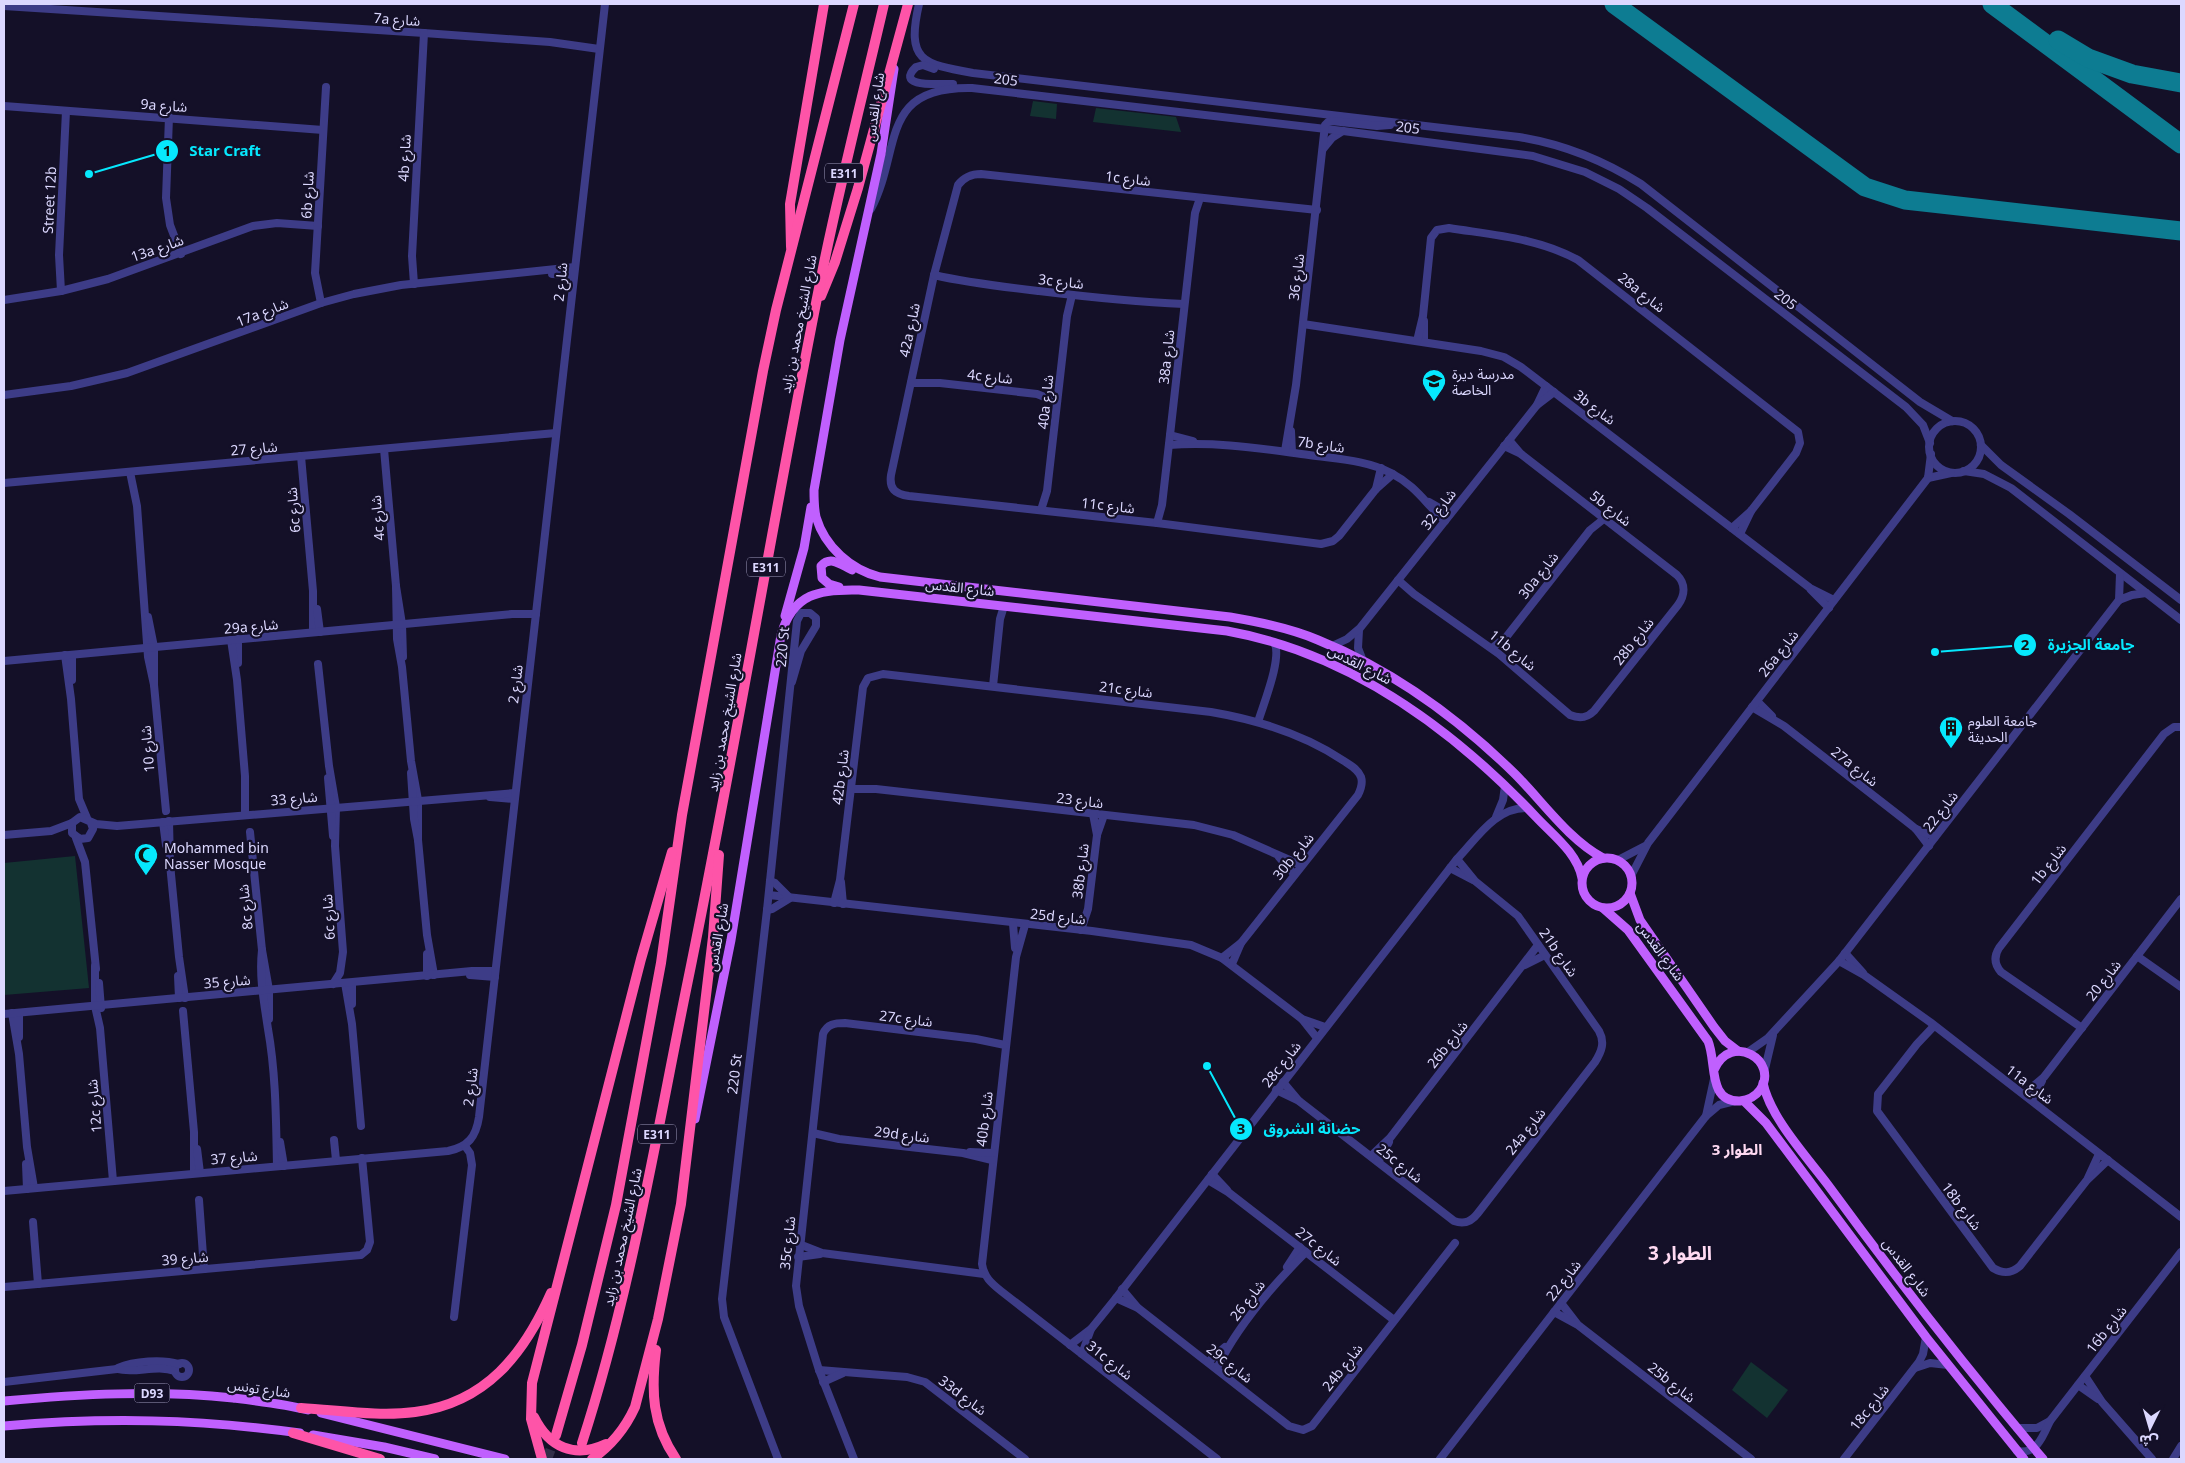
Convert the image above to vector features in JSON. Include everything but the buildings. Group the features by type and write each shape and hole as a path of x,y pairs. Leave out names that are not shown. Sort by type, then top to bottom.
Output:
{"highway":[{"name":"شارع الشيخ محمد بن زايد","path":"556,1436 582,1345 616,1205 661,963 682,815 762,371 854,4"},
{"name":"شارع الشيخ محمد بن زايد","path":"582,1443 607,1361 632,1259 720,822 814,313 842,182 884,4"},
{"path":"814,313 829,279 840,244 908,4"},
{"path":"791,255 790,204 823,6"},
{"path":"542,1459 533,1429 530,1409 534,1377 641,959 682,815"},
{"path":"592,1459 616,1439 625,1428 635,1407 658,1319 681,1204 690,1140 714,928 720,822"},
{"path":"301,1408 387,1414 415,1412 443,1406 470,1394 493,1378 514,1359 531,1335 564,1262"},
{"path":"658,1319 654,1409 665,1441 676,1459"},
{"path":"530,1409 545,1436 561,1447 570,1450 588,1450 616,1439"},
{"path":"293,1432 380,1459"}],"main road":[{"name":"شارع القدس","path":"894,58 882,147 832,381 814,490 818,523 825,537 845,560 870,574 914,582 1230,617 1303,634 1362,660 1398,681 1450,718 1514,773 1584,846 1603,858"},
{"path":"785,622 788,601 804,548 814,490"},
{"path":"858,590 824,582 820,574 821,566 832,560 870,578 889,582 914,582"},
{"name":"شارع القدس","path":"690,1140 718,1013 785,622 796,605 811,595 828,590 858,590 1227,631 1274,642 1336,665 1390,694 1463,748 1505,786 1570,854 1578,866 1582,878"},
{"path":"1227,631 1226,626 1230,622 1303,634"},
{"path":"1603,858 1618,860 1624,864 1631,876 1630,893 1619,905 1603,908 1591,903 1583,892 1582,878 1589,865 1603,858"},
{"name":"شارع القدس","path":"1630,893 1637,914 1647,931 1717,1031 1725,1041 1738,1051"},
{"name":"شارع القدس","path":"1603,908 1628,930 1703,1034 1711,1049 1714,1074"},
{"path":"1738,1051 1748,1052 1760,1061 1764,1079 1756,1095 1739,1101 1721,1093 1714,1074 1723,1056 1738,1051"},
{"name":"شارع القدس","path":"1764,1079 1770,1106 1816,1169 1936,1328 2043,1459"},
{"name":"شارع القدس","path":"1739,1101 1766,1123 1926,1337 2024,1459"},
{"name":"شارع تونس","path":"4,1401 71,1395 163,1393 218,1397 301,1408 505,1459"},
{"name":"D93","path":"4,1426 77,1420 207,1422 293,1432 384,1447 435,1459"}],"street":[{"name":"شارع 2","path":"465,1146 473,1136 478,1124 605,4"},
{"name":"205","path":"919,4 914,42 918,51 925,59 936,66 974,73 1534,139 1567,148 1611,166 1641,184 1920,402 1952,421"},
{"name":"7a شارع","path":"4,6 600,46"},
{"name":"4b شارع","path":"414,284 412,256 424,33"},
{"path":"972,88 949,83 918,84 912,79 912,72 919,65 944,72 974,73"},
{"name":"205","path":"867,217 877,197 896,130 908,109 919,98 932,92 952,87 1343,131 1533,156 1566,165 1602,180 1647,208 1906,407 1923,425 1930,443"},
{"name":"6b شارع","path":"320,303 315,273 326,88"},
{"name":"9a شارع","path":"4,106 323,130"},
{"name":"Street 12b","path":"61,290 59,255 66,110"},
{"path":"169,118 166,198 170,225 181,254"},
{"path":"1325,129 1329,121 1377,126 1400,123"},
{"path":"1310,128 1323,148 1332,138 1343,131"},
{"name":"شارع 36","path":"1288,452 1325,129"},
{"name":"1c شارع","path":"967,177 981,174 1317,212"},
{"name":"42a شارع","path":"896,493 890,485 891,475 933,278 958,185 967,177"},
{"name":"38a شارع","path":"1160,523 1196,198"},
{"name":"13a شارع","path":"4,300 108,279 181,254 253,226 277,223 318,226"},
{"name":"28a شارع","path":"1420,342 1431,238 1441,229 1528,241 1554,248 1578,260 1798,432 1799,448 1751,511 1732,528"},
{"name":"17a شارع","path":"4,395 71,386 127,373 190,352 320,303 371,290 414,284 574,271"},
{"name":"3c شارع","path":"933,278 1184,307"},
{"name":"40a شارع","path":"1045,511 1069,294"},
{"name":"3b شارع","path":"1303,327 1328,328 1498,355 1522,367 1810,588 1829,608"},
{"name":"4c شارع","path":"911,379 1037,394 1058,392"},
{"name":"شارع 32","path":"1332,646 1347,640 1360,628 1537,404 1546,386"},
{"name":"شارع 32","path":"1537,404 1554,392"},
{"name":"4c شارع","path":"1037,394 1057,402"},
{"path":"1964,471 1977,461 1981,445 1980,439 1974,428 1963,422 1952,421 1937,429 1930,443 1931,454 1928,478 1964,471 1984,474 2002,482 2181,620"},
{"name":"7b شارع","path":"1170,434 1200,443"},
{"name":"شارع 27","path":"4,483 506,438 555,436"},
{"name":"7b شارع","path":"1169,445 1200,443 1288,452 1363,463 1393,474 1416,490 1447,517"},
{"name":"5b شارع","path":"1507,443 1677,575 1683,584"},
{"path":"1981,445 2001,465 2069,514 2181,600"},
{"name":"4c شارع","path":"384,449 431,976"},
{"path":"1931,454 1937,464 1954,472"},
{"name":"6c شارع","path":"301,456 316,632"},
{"path":"1376,488 1380,468"},
{"name":"شارع 10","path":"134,471 166,811"},
{"path":"1376,488 1393,474"},
{"name":"26a شارع","path":"1631,876 1648,843 1928,478"},
{"name":"11c شارع","path":"896,493 909,496 1160,523 1317,544 1329,543 1339,536 1376,488"},
{"name":"28a شارع","path":"1740,534 1751,511"},
{"name":"30a شارع","path":"1590,530 1596,512"},
{"name":"30a شارع","path":"1492,648 1507,636 1590,530 1605,518"},
{"path":"2120,574 2119,600 2132,595 2146,593"},
{"name":"11b شارع","path":"1398,580 1414,594 1492,648 1570,715 1586,717 1594,711"},
{"name":"28b شارع","path":"1594,711 1678,605 1684,592 1683,584"},
{"name":"11b شارع","path":"1392,587 1414,594"},
{"name":"3b شارع","path":"1810,588 1834,600"},
{"name":"شارع 22","path":"1748,1052 1762,1044 1775,1031 1839,961 2119,600"},
{"path":"993,686 1000,620 1004,606"},
{"name":"220 St","path":"778,1459 724,1317 722,1299 767,910 797,621 801,613 810,612 816,618 816,626 802,651 792,682"},
{"name":"29a شارع","path":"4,661 501,615 535,618"},
{"path":"1360,628 1358,648 1362,660"},
{"name":"30a شارع","path":"1499,654 1507,636"},
{"path":"235,640 248,815"},
{"path":"1258,722 1276,661 1277,648 1274,642"},
{"path":"68,655 79,799 71,830 75,837"},
{"name":"6c شارع","path":"318,664 329,766 343,952 340,973 333,984"},
{"name":"21c شارع","path":"868,678 884,674 1211,712 1258,722 1299,737 1326,750 1354,768 1361,777 1362,782"},
{"name":"42b شارع","path":"834,903 840,880 863,687 868,678"},
{"name":"27a شارع","path":"1755,704 1916,829 1935,837"},
{"name":"1b شارع","path":"2080,1029 2001,972 1995,960 1997,952 2164,734 2174,727 2181,727"},
{"name":"شارع 23","path":"853,781 876,788 1194,825 1233,835 1301,866"},
{"name":"30b شارع","path":"1222,958 1241,943 1358,795 1362,782"},
{"name":"28c شارع","path":"1070,1345 1091,1329 1116,1298 1457,859 1494,819 1501,807 1505,786"},
{"name":"شارع 23","path":"852,790 876,788"},
{"name":"شارع 33","path":"90,835 117,826 473,796 515,796"},
{"path":"51,831 80,839 90,835 89,820 79,799"},
{"name":"28c شارع","path":"1494,819 1513,809 1527,808"},
{"name":"38b شارع","path":"1093,814 1097,835"},
{"name":"38b شارع","path":"1081,930 1088,909 1097,835 1104,815"},
{"path":"4,836 51,831 80,818 89,820"},
{"name":"شارع 33","path":"89,820 117,826"},
{"path":"166,822 182,998"},
{"name":"27a شارع","path":"1916,829 1928,846"},
{"name":"8c شارع","path":"250,832 280,1166"},
{"name":"12c شارع","path":"90,835 85,862 113,1181"},
{"name":"12c شارع","path":"75,837 85,862"},
{"name":"26a شارع","path":"1618,860 1634,853 1648,843"},
{"name":"شارع 23","path":"1276,854 1294,874"},
{"name":"21b شارع","path":"1457,859 1475,881"},
{"name":"21b شارع","path":"1450,868 1475,881 1514,911 1599,1031 1603,1040 1601,1050"},
{"name":"42b شارع","path":"840,880 843,904"},
{"path":"767,910 790,898 775,883 770,881"},
{"name":"25d شارع","path":"768,895 1180,943 1202,949 1232,964 1302,1018 1317,1038"},
{"name":"شارع 20","path":"2024,1094 2044,1076 2181,899"},
{"name":"38b شارع","path":"1088,909 1092,932"},
{"name":"40b شارع","path":"1013,924 1016,957"},
{"name":"40b شارع","path":"989,1281 984,1274 982,1264 992,1157 1016,957 1025,925"},
{"name":"30b شارع","path":"1232,964 1241,943"},
{"name":"26b شارع","path":"1371,1156 1390,1138 1524,966 1538,945"},
{"name":"11a شارع","path":"1845,953 1864,975"},
{"path":"2139,954 2181,987"},
{"name":"26b شارع","path":"1524,966 1545,955"},
{"name":"11a شارع","path":"1839,961 1864,975 1932,1024 2180,1217"},
{"name":"شارع 35","path":"11,1013 453,974 495,974"},
{"path":"349,983 361,1126"},
{"path":"184,1011 197,1173"},
{"path":"11,1013 18,1054 30,1188"},
{"name":"25d شارع","path":"1302,1018 1325,1027"},
{"name":"27c شارع","path":"832,1024 852,1024 1005,1042"},
{"name":"35c شارع","path":"832,1024 825,1030 822,1040 796,1286 798,1301 818,1370 854,1459"},
{"name":"18b شارع","path":"1932,1024 1878,1094 1877,1111 1993,1268 2004,1273 2016,1270 2088,1180 2108,1160"},
{"name":"شارع 22","path":"1764,1079 1768,1053 1775,1031"},
{"name":"24a شارع","path":"1463,1223 1472,1220 1478,1213 1591,1067 1601,1050"},
{"name":"شارع 22","path":"1706,1116 1714,1074"},
{"name":"شارع 20","path":"2032,1100 2044,1076"},
{"name":"25c شارع","path":"1283,1082 1299,1101"},
{"name":"25c شارع","path":"1276,1090 1299,1101 1454,1221 1463,1223"},
{"name":"شارع 22","path":"1440,1459 1706,1116 1718,1105 1739,1101"},
{"name":"29d شارع","path":"813,1133 839,1139 992,1157"},
{"name":"26b شارع","path":"1378,1162 1390,1138"},
{"name":"29d شارع","path":"812,1142 839,1139"},
{"path":"334,1140 336,1160"},
{"path":"454,1317 472,1165 470,1153 465,1146"},
{"name":"شارع 37","path":"4,1191 448,1151 465,1146"},
{"name":"18b شارع","path":"2088,1180 2099,1154"},
{"name":"شارع 39","path":"4,1287 357,1256 367,1250 370,1242 362,1158"},
{"name":"27c شارع","path":"1210,1177 1394,1320"},
{"path":"199,1200 204,1269"},
{"path":"33,1222 38,1284"},
{"name":"24b شارع","path":"1309,1428 1455,1243"},
{"path":"799,1244 822,1253 958,1269 984,1274"},
{"name":"شارع 26","path":"1208,1362 1229,1344 1303,1249"},
{"name":"16b شارع","path":"2034,1449 2050,1421 2181,1252"},
{"path":"798,1257 822,1253"},
{"path":"958,1269 982,1264"},
{"name":"31c شارع","path":"989,1281 1217,1459"},
{"name":"29c شارع","path":"1122,1290 1138,1308 1289,1426 1300,1430 1309,1428"},
{"name":"29c شارع","path":"1116,1298 1138,1308"},
{"name":"25b شارع","path":"1561,1303 1578,1325"},
{"name":"25b شارع","path":"1554,1312 1578,1325 1751,1459"},
{"name":"28c شارع","path":"1082,1354 1091,1329"},
{"name":"18c شارع","path":"1844,1459 1913,1369 1923,1354 1926,1337"},
{"name":"شارع 26","path":"1217,1368 1229,1344"},
{"path":"1913,1369 1930,1363 1948,1365"},
{"path":"4,1382 117,1369 128,1371 177,1367"},
{"name":"33d شارع","path":"818,1370 907,1377 925,1382 1024,1459"},
{"name":"33d شارع","path":"823,1382 845,1372"},
{"path":"2085,1376 2102,1402 2152,1459"},
{"path":"2078,1385 2102,1402"},
{"path":"2017,1428 2037,1428 2050,1421"},
{"path":"2168,1459 2174,1456 2181,1446"},
{"path":"2017,1451 2028,1452 2034,1449"}],"green space":[{"path":"1033,101 1057,104 1056,119 1030,116"},
{"path":"1096,108 1176,117 1181,132 1093,122"},
{"path":"75,856 89,988 4,995 4,863"},
{"path":"1751,1362 1788,1390 1767,1418 1732,1390"}],"taxiway":[{"path":"1614,4 1865,187 1905,200 2181,231"},
{"path":"1992,4 2181,144"},
{"path":"2058,40 2088,58 2132,74 2181,83"}],"tunnel":[{"path":"547,1459 556,1435"}],"place":[{"name":"Star Craft","path":"89,174"},
{"name":"مدرسة ديرة الخاصة","path":"1434,402"},
{"name":"جامعة الجزيرة","path":"1935,652"},
{"name":"جامعة العلوم الحديثة","path":"1951,749"},
{"name":"Mohammed bin Nasser Mosque","path":"146,876"},
{"name":"حضانة الشروق","path":"1207,1066"}],"district":[{"name":"الطوار 3","path":"1737,1149"},
{"name":"الطوار 3","path":"1680,1253"}]}
